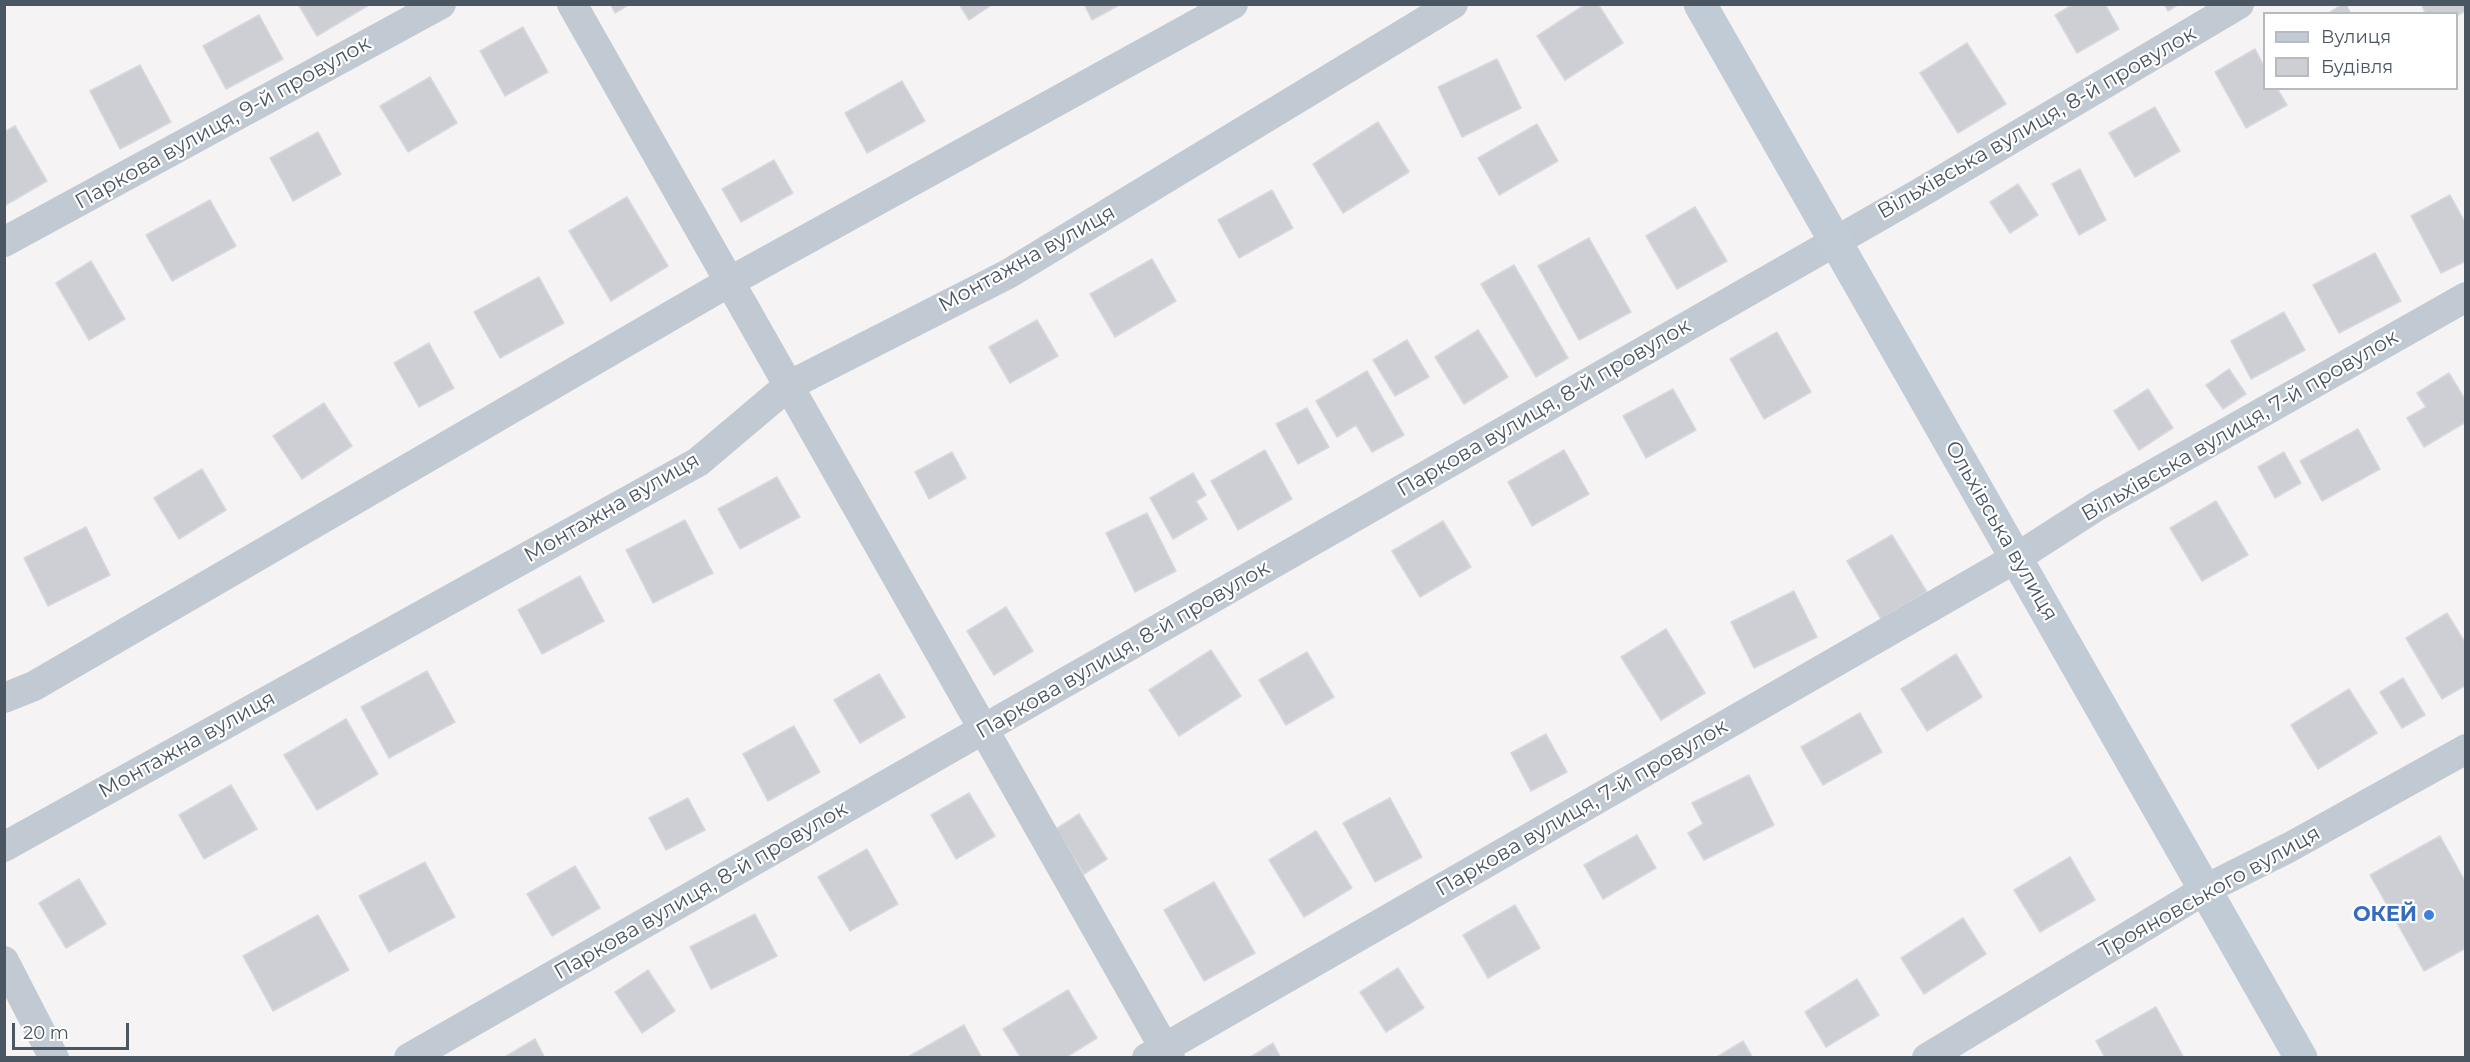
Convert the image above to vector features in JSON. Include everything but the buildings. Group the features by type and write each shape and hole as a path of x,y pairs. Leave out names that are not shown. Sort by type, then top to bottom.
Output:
{"street":[{"name":"Паркова вулиця, 9-й провулок","path":"4,242 441,4"},
{"path":"572,4 984,730 1160,1054"},
{"path":"4,698 34,686 729,282 1233,4"},
{"name":"Монтажна вулиця","path":"4,846 698,462 788,386 1008,274 1453,4"},
{"name":"Ольхівська вулиця","path":"1700,4 2301,1058"},
{"name":"Вільхівська вулиця, 8-й провулок","path":"1835,241 2239,4"},
{"name":"Паркова вулиця, 8-й провулок","path":"409,1058 1835,241"},
{"name":"Вільхівська вулиця, 7-й провулок","path":"2016,558 2097,506 2466,297"},
{"name":"Паркова вулиця, 7-й провулок","path":"1160,1054 2016,558"},
{"name":"Трояновського вулиця","path":"1927,1058 2206,889 2290,847 2466,750"},
{"path":"4,961 54,1058"}],"place":[{"name":"ОКЕЙ","path":"2429,915"}]}
